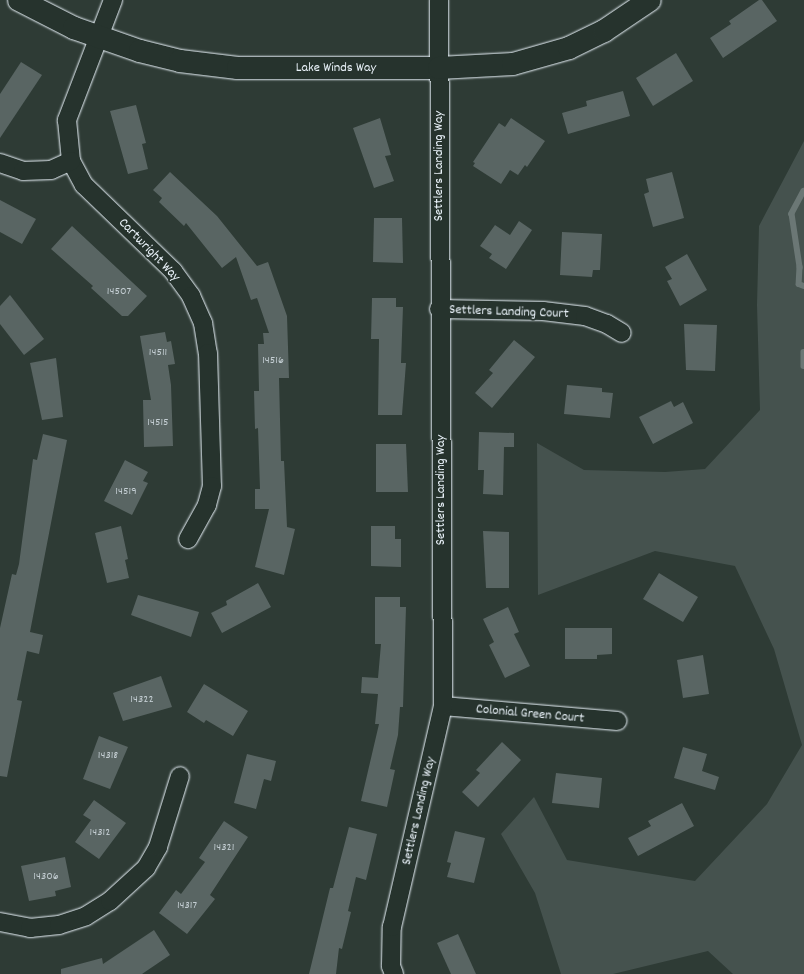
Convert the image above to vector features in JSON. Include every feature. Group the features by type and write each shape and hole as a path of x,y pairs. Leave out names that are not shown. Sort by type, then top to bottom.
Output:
{"street":[{"name":"Lake Winds Way","path":"19,0 98,37 180,61 238,68 439,68 513,64 569,48 604,31 650,0"},
{"name":"Cartwright Way","path":"113,0 67,120 71,161 84,185 173,272 191,296 203,323 208,353 212,486 207,505 188,538"},
{"name":"Settlers Landing Way","path":"394,974 391,966 392,927 443,706 439,309 439,0"},
{"path":"0,163 23,171 51,170 71,161"},
{"name":"Settlers Landing Court","path":"439,309 543,311 585,316 608,324 622,333"},
{"name":"Colonial Green Court","path":"443,706 617,721"},
{"path":"0,922 30,928 59,925 86,916 110,901 146,868 158,847 180,776"}],"shaded area":[{"path":"804,141 804,974 733,974 708,951 613,974 561,974 535,893 501,834 534,797 567,860 695,881 767,804 802,745 774,649 735,566 655,551 538,595 537,443 584,470 665,472 705,469 760,410 757,305 759,226"}],"building":[{"path":"759,0 762,0 777,21 723,58 710,38 731,24 729,21"},
{"path":"676,53 693,81 653,106 636,78"},
{"path":"21,62 42,75 0,138 0,94"},
{"path":"623,91 630,116 568,134 562,113 587,106 586,101"},
{"path":"136,105 146,143 142,144 148,169 128,174 110,111"},
{"path":"380,118 391,155 385,156 394,181 374,188 353,128"},
{"path":"511,118 545,141 527,167 525,165 518,175 510,170 501,184 473,166 475,163 473,162 499,123 505,127"},
{"path":"170,172 217,216 257,266 268,262 287,316 289,378 279,378 281,461 284,461 287,527 295,529 284,575 255,567 269,509 255,509 255,489 260,489 258,428 255,429 254,391 259,391 258,344 264,344 263,333 269,333 257,298 251,300 236,257 222,268 186,223 184,226 159,202 162,198 153,190"},
{"path":"672,172 684,218 653,227 644,194 649,192 646,179"},
{"path":"0,200 36,219 22,244 0,232"},
{"path":"374,218 402,218 403,263 373,262"},
{"path":"519,221 532,230 506,269 489,258 492,254 480,246 495,225 510,235"},
{"path":"72,226 147,296 128,316 122,316 91,288 93,286 51,249"},
{"path":"562,232 602,234 600,270 593,270 592,277 560,275"},
{"path":"687,254 707,290 680,306 667,281 672,279 665,267"},
{"path":"10,295 44,339 24,355 0,324 0,306"},
{"path":"372,298 396,298 396,307 403,307 401,363 406,363 402,415 378,415 379,339 371,339"},
{"path":"684,324 717,325 715,371 686,370"},
{"path":"165,332 167,342 171,341 175,364 168,365 171,385 173,446 144,447 143,400 151,400 140,336"},
{"path":"514,340 535,357 492,408 475,393 493,373 489,370"},
{"path":"56,358 63,417 42,420 30,363"},
{"path":"567,385 602,388 602,392 613,393 610,418 564,414"},
{"path":"671,401 674,407 683,402 693,423 653,444 639,417"},
{"path":"479,432 514,433 514,447 504,447 503,495 483,494 484,470 478,470"},
{"path":"43,434 67,440 30,632 43,635 39,654 27,651 17,700 22,701 7,777 0,776 0,628 12,574 16,575 19,564 33,459 37,460"},
{"path":"376,444 406,444 408,492 376,492"},
{"path":"125,460 148,472 143,481 148,483 132,515 104,501"},
{"path":"121,526 128,559 125,560 129,578 107,583 95,533"},
{"path":"371,526 395,526 395,539 401,539 401,567 371,566"},
{"path":"483,531 509,532 509,588 486,588"},
{"path":"659,573 698,597 683,622 643,599"},
{"path":"258,583 271,607 222,633 211,613 227,605 226,601"},
{"path":"138,595 199,612 191,637 131,615"},
{"path":"375,597 400,597 400,607 406,607 403,707 400,707 398,735 390,769 395,770 387,807 361,801 379,724 375,724 378,694 361,693 362,677 378,678 381,644 375,644"},
{"path":"508,607 519,632 514,634 530,666 505,678 489,645 494,642 483,619"},
{"path":"565,628 612,628 612,654 597,655 597,659 565,659"},
{"path":"703,655 709,694 683,698 677,660"},
{"path":"161,676 172,707 123,721 113,693"},
{"path":"204,684 248,711 233,736 206,720 204,723 187,712"},
{"path":"99,736 128,747 110,789 83,779"},
{"path":"502,742 521,760 478,807 462,792 480,773 476,770"},
{"path":"683,747 707,754 702,771 719,777 715,790 674,778"},
{"path":"247,754 276,761 271,781 264,779 256,809 234,803"},
{"path":"556,773 602,778 599,808 552,803"},
{"path":"94,800 126,823 99,859 75,842 91,820 83,815"},
{"path":"682,803 694,826 638,856 628,838 651,826 648,821"},
{"path":"224,821 248,837 210,895 215,899 187,934 159,913 176,890 181,894 205,862 199,858"},
{"path":"349,827 377,834 366,880 356,877 348,911 351,912 342,949 339,948 336,974 309,974 330,888 333,888"},
{"path":"455,831 485,838 474,883 447,877 451,863 447,862"},
{"path":"65,857 71,887 55,891 56,896 29,901 21,866"},
{"path":"154,930 170,955 142,974 61,974 61,969 102,958 103,964"},
{"path":"458,934 476,974 451,974 437,943"}],"waterway":[{"path":"804,191 792,214 800,267 799,284 804,286"},
{"path":"804,352 804,366"}]}
